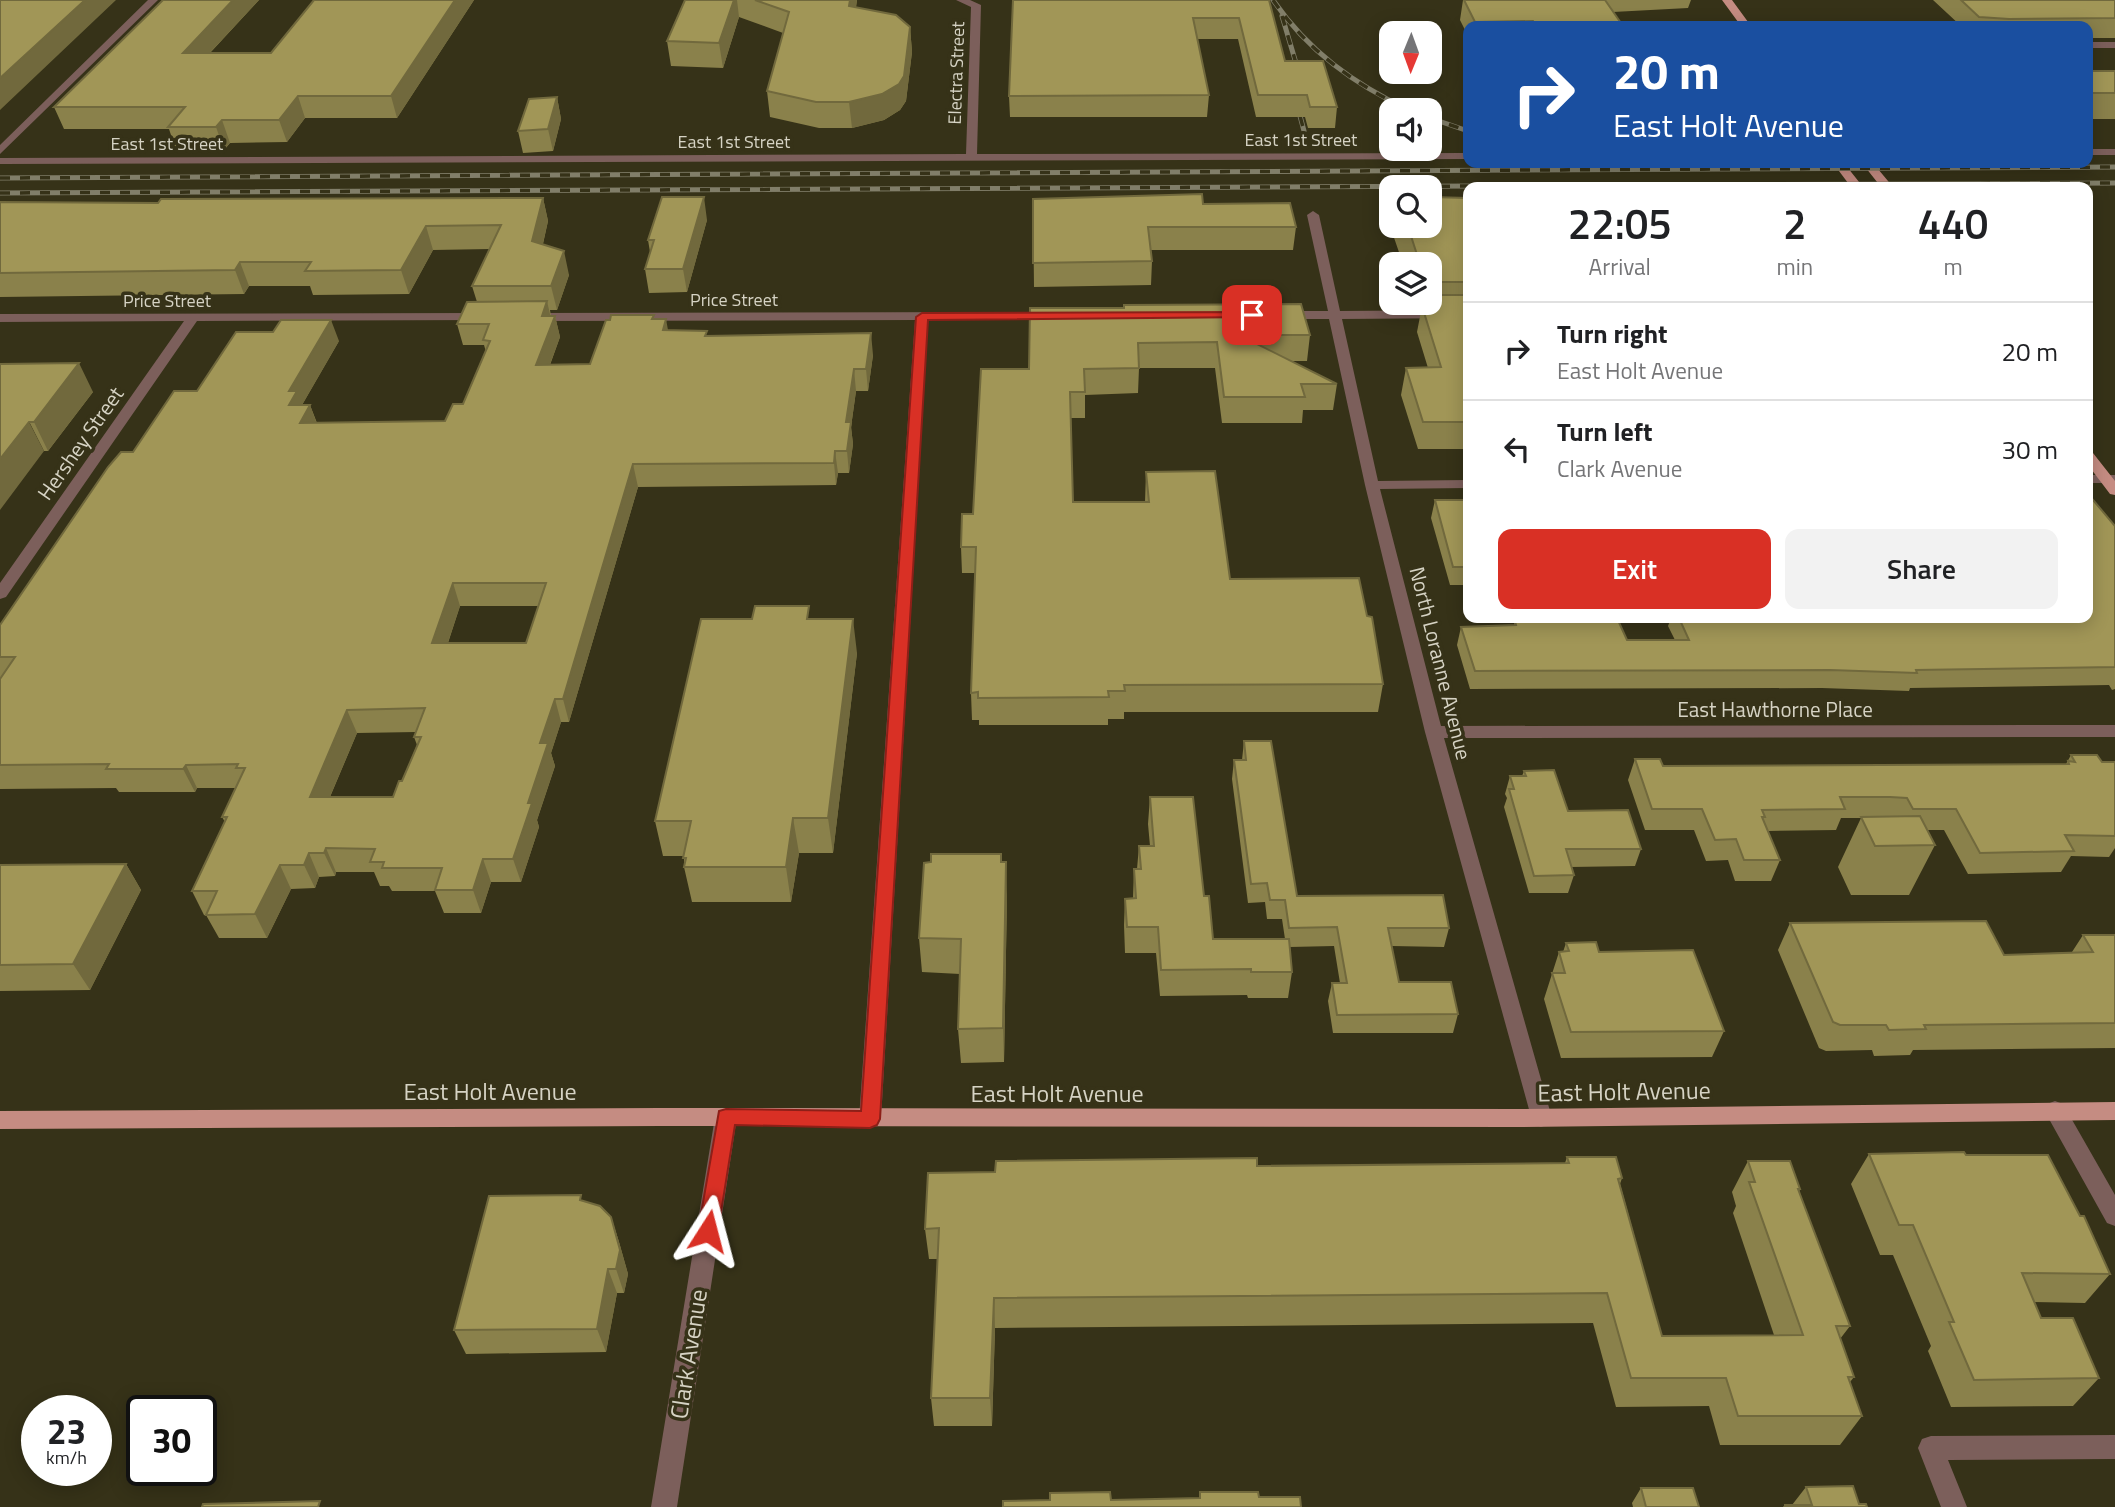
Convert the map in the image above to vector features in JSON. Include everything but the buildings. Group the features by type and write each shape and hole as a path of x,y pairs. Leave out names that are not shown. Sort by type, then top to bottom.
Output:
{"main road":[{"path":"1727,0 1742,21"},
{"path":"1842,168 1853,182"},
{"path":"1871,168 1883,182"},
{"path":"2093,462 2112,483"},
{"name":"East Holt Avenue","path":"0,1120 1541,1118 2115,1111"}],"street":[{"path":"0,151 153,0"},
{"name":"Electra Street","path":"961,0 976,5 971,158"},
{"path":"2093,45 2115,45"},
{"path":"2093,152 2115,152"},
{"name":"East 1st Street","path":"0,161 1463,156"},
{"name":"North Loranne Avenue","path":"1313,215 1372,485 1434,732 1541,1118"},
{"path":"1266,315 1463,314"},
{"name":"Price Street","path":"0,318 1060,316"},
{"name":"Hershey Street","path":"0,594 194,317"},
{"path":"870,1119 922,317"},
{"path":"2093,480 2112,483"},
{"path":"1372,485 1463,484"},
{"name":"East Hawthorne Place","path":"1434,732 2115,731"},
{"path":"2055,1110 2115,1216"},
{"name":"Clark Avenue","path":"664,1507 726,1117"},
{"path":"1954,1507 1931,1448 2115,1447"}],"railway":[{"path":"1273,0 1301,35 1317,50 1351,77 1385,98"},
{"path":"1282,16 1301,80"},
{"path":"1295,97 1304,131"},
{"path":"1442,122 1463,129"},
{"path":"2093,167 2115,167"},
{"path":"0,178 1923,168"},
{"path":"2093,183 2115,183"},
{"path":"0,193 1463,186"}],"route":[{"path":"708,1231 726,1117 870,1119 922,317 1252,315"}]}
